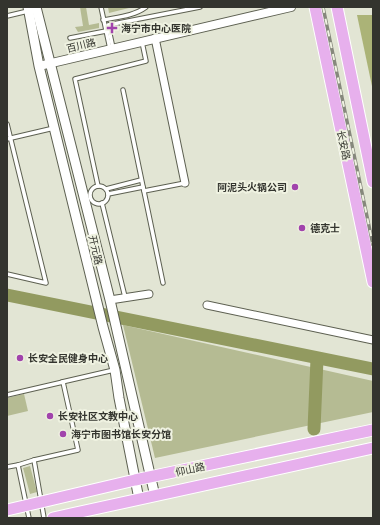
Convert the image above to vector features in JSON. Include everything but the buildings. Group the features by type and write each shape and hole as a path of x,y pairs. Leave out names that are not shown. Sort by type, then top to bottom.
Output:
{"main road":[{"name":"长安路","path":"315,7 373,282"},
{"path":"337,7 373,182"},
{"name":"开元路","path":"31,8 50,63 88,198 116,330 151,477"},
{"name":"开元路","path":"31,8 40,66 115,370 139,499"},
{"name":"仰山路","path":"7,510 135,480 373,430"},
{"name":"仰山路","path":"53,518 373,448"},
{"path":"151,477 154,496"}],"street":[{"name":"百川路","path":"40,66 111,48 291,7"},
{"path":"155,38 185,183"},
{"path":"111,304 125,298 149,294"},
{"path":"207,305 373,340"}],"lane":[{"path":"101,7 111,48"},
{"path":"104,20 141,11 146,7"},
{"path":"111,48 108,24 200,7"},
{"path":"7,16 31,8"},
{"path":"70,38 106,31"},
{"path":"98,186 74,79 146,61 142,41"},
{"path":"123,90 163,283"},
{"path":"7,124 9,139 46,283 7,274"},
{"path":"9,139 56,128"},
{"path":"98,186 106,189 141,180"},
{"path":"144,192 185,183"},
{"path":"98,186 91,191 88,198 96,203 102,203 106,200 108,194 106,189"},
{"path":"108,194 143,187"},
{"path":"102,203 125,298"},
{"path":"7,395 115,370"},
{"path":"7,467 78,450 63,382 60,383"},
{"path":"34,460 44,518"},
{"path":"18,465 29,518"}],"green space":[{"path":"80,7 86,7 89,25 99,23 99,28 78,32 75,27 83,26"},
{"path":"108,7 133,7 109,13"},
{"path":"357,15 373,15 373,91"},
{"path":"123,325 373,381 373,412 155,458"},
{"path":"24,394 28,411 7,416 7,398"},
{"path":"30,466 37,492 30,494 23,468"}],"waterway":[{"path":"7,295 373,369"},
{"path":"314,429 317,359"}],"railway":[{"path":"323,7 373,245"}],"place":[{"name":"海宁市中心医院","path":"112,28"},
{"name":"阿泥头火锅公司","path":"295,187"},
{"name":"德克士","path":"302,228"},
{"name":"长安全民健身中心","path":"20,358"},
{"name":"长安社区文教中心","path":"50,416"},
{"name":"海宁市图书馆长安分馆","path":"63,434"}]}
